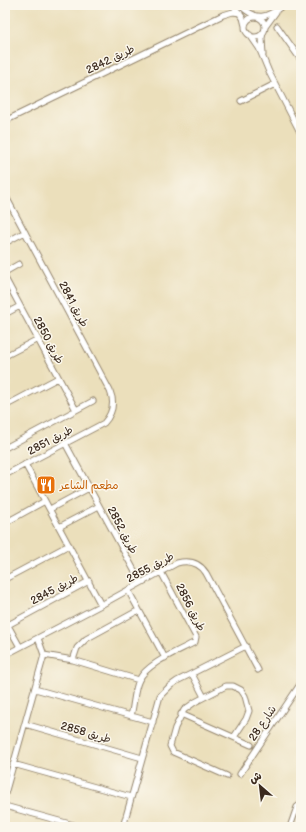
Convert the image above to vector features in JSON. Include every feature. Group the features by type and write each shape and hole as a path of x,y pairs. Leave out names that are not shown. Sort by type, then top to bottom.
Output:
{"street":[{"path":"233,5 240,13 246,32 250,35 259,48 275,84 301,134"},
{"name":"طريق 2842","path":"223,15 233,5"},
{"path":"240,5 248,13 262,20 264,28 262,38 263,58"},
{"path":"245,26 249,19 263,17 284,5"},
{"path":"250,35 259,36 278,9"},
{"name":"طريق 2842","path":"5,121 223,15 233,12 240,13"},
{"path":"277,26 301,60"},
{"path":"241,101 275,84"},
{"name":"طريق 2841","path":"5,195 113,397 112,411 104,422"},
{"path":"5,243 25,232"},
{"path":"5,272 19,264"},
{"name":"طريق 2850","path":"5,278 76,410"},
{"path":"5,314 20,306"},
{"path":"5,356 38,339"},
{"path":"5,406 58,378"},
{"path":"5,448 93,401"},
{"name":"طريق 2851","path":"5,475 104,422"},
{"name":"طريق 2852","path":"65,443 141,583"},
{"path":"25,464 101,605"},
{"path":"50,509 89,488"},
{"path":"5,523 45,501"},
{"path":"59,527 99,506"},
{"path":"5,579 69,545"},
{"name":"طريق 2855","path":"5,655 177,563 190,561 202,567 258,670"},
{"name":"طريق 2856","path":"139,680 151,666 197,640 162,572"},
{"name":"طريق 2845","path":"20,647 6,622 89,582"},
{"path":"128,590 165,658"},
{"path":"73,660 77,648 86,639 139,610"},
{"path":"5,794 24,724 36,689 44,655 38,638"},
{"path":"123,827 160,696 170,686 246,646"},
{"path":"44,655 73,660 139,680 132,716"},
{"path":"192,674 204,697"},
{"name":"شارع 28","path":"240,774 301,682"},
{"path":"227,776 172,752 170,746 181,714 191,704 226,686 233,686 241,690 249,711 246,719 234,738"},
{"path":"36,689 153,722"},
{"path":"181,714 251,745"},
{"name":"طريق 2858","path":"24,724 142,758"},
{"path":"13,764 131,797"},
{"path":"290,827 297,807 301,804"},
{"path":"5,806 81,827"}],"place":[{"name":"مطعم الشاعر","path":"46,485"}]}
